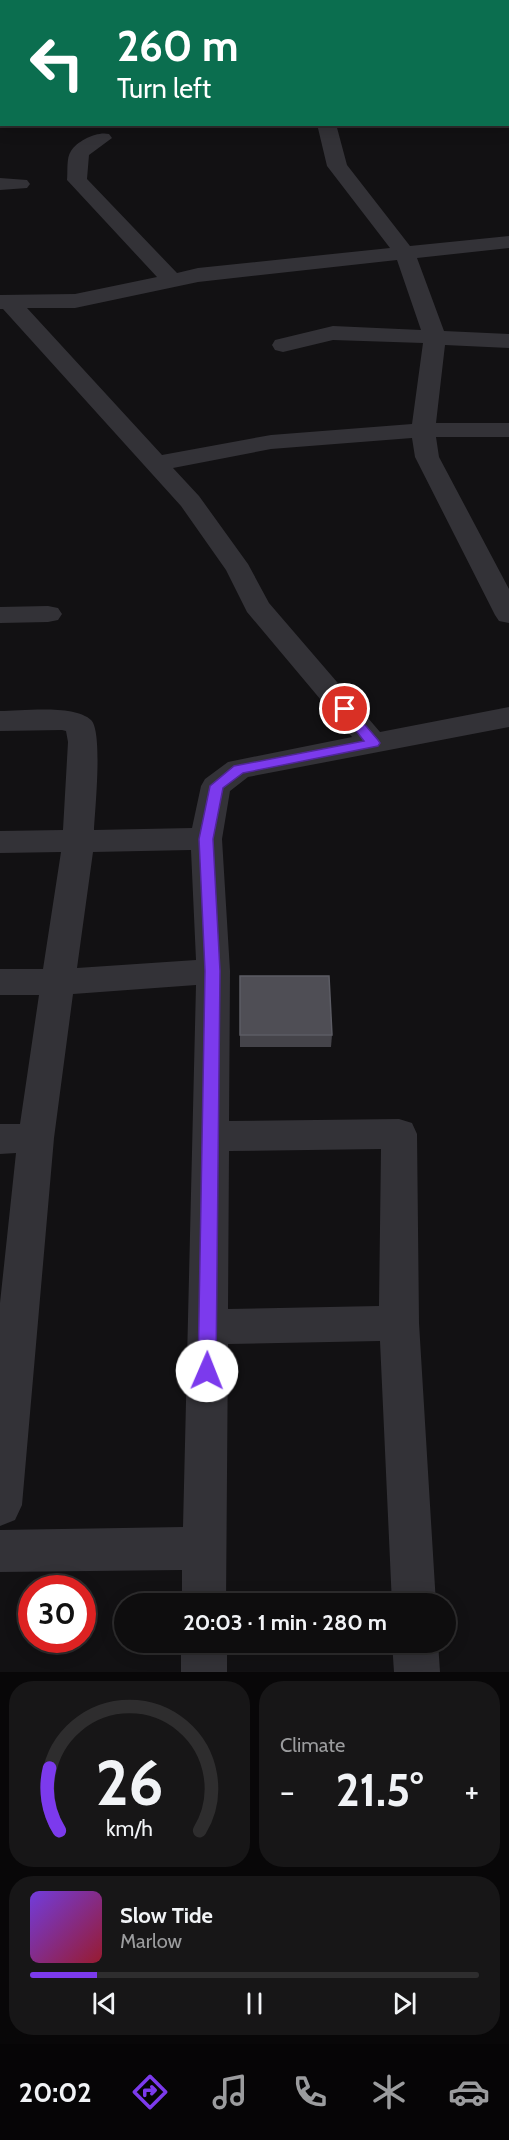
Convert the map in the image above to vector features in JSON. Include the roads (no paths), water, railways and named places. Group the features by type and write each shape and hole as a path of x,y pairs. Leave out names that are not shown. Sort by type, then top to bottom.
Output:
{"street":[{"path":"327,126 337,166 405,254 435,337 423,430 427,457 509,615"},
{"path":"102,138 79,153 77,180 172,280"},
{"path":"4,302 75,301 172,280 228,272 509,242"},
{"path":"4,302 158,463 190,501 239,570 257,606 373,743"},
{"path":"283,345 333,333 509,341"},
{"path":"158,463 271,442 423,430 509,430"},
{"path":"0,615 48,614"},
{"path":"204,1593 213,971 206,839 216,786 239,769 509,717"},
{"path":"0,721 65,720 80,726 83,742 78,842 9,1330 0,1504"},
{"path":"0,843 206,839"},
{"path":"0,982 58,982 213,971"},
{"path":"210,1136 399,1134 399,1323 413,1593"},
{"path":"0,1139 36,1138"},
{"path":"208,1327 399,1323"},
{"path":"0,1551 205,1548"},
{"path":"204,1653 204,1672"},
{"path":"416,1653 417,1672"}]}
